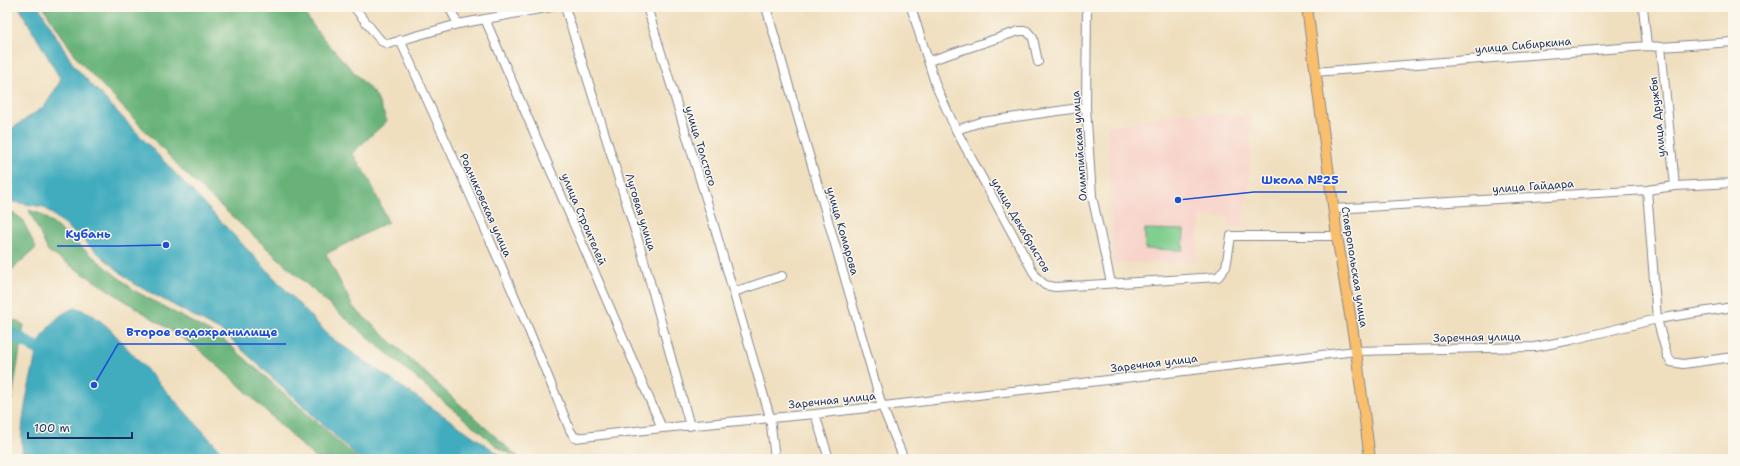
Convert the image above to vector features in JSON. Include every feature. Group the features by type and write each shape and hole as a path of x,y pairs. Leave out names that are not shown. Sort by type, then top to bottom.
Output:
{"main road":[{"name":"Ставропольская улица","path":"1307,7 1337,236 1356,351 1370,459"}],"street":[{"path":"354,7 381,41 388,44 458,24 551,7"},
{"path":"449,7 458,24"},
{"name":"Луговая улица","path":"565,7 642,253 690,426"},
{"name":"улица Толстого","path":"647,7 734,292 770,418 774,459"},
{"name":"улица Комарова","path":"766,7 882,406 904,459"},
{"name":"улица Декабристов","path":"911,7 936,86 956,130 1036,277 1045,285 1055,287 1218,277 1226,267 1231,236 1337,236"},
{"name":"Олимпийская улица","path":"1087,7 1086,107 1092,196 1111,283"},
{"path":"1643,7 1647,46"},
{"name":"улица Строителей","path":"486,20 662,428"},
{"path":"929,62 1019,31 1027,31 1033,38 1038,62"},
{"name":"Родниковская улица","path":"400,40 468,190 570,430 575,438"},
{"name":"улица Сибиркина","path":"1315,72 1647,46 1661,47 1733,42"},
{"name":"улица Дружбы","path":"1661,47 1675,186"},
{"path":"956,130 981,122 1086,107"},
{"name":"улица Гайдара","path":"1334,209 1647,190 1675,186 1733,183"},
{"path":"1647,190 1657,319 1667,355 1671,362 1683,364 1733,357"},
{"path":"734,292 782,276"},
{"name":"Заречная улица","path":"575,438 662,428 815,414 1356,351 1535,347 1571,340 1657,319 1733,308"},
{"path":"815,414 829,459"}],"shaded area":[{"path":"1178,113 1252,116 1249,183 1241,227 1228,227 1229,217 1200,217 1197,262 1113,263 1107,127"}],"green space":[{"path":"43,7 300,7 320,35 376,96 387,121 352,153 370,181 388,222 326,254 353,307 520,459 499,448 325,301 191,179 79,61"},
{"path":"7,209 22,219 36,248 7,274"},
{"path":"29,210 41,214 135,291 223,339 358,459 316,459 237,383 195,346 48,251"},
{"path":"1145,229 1184,230 1183,250 1145,249"},
{"path":"14,320 24,325 7,429 7,352"}],"water":[{"path":"19,7 39,7 74,66 330,337 506,459 360,459 223,332 133,283 44,207 7,201 7,128 13,128 45,106 61,80"},
{"path":"77,308 90,313 108,327 228,459 24,459 22,437 26,399 37,348 44,334 53,322 65,313"}],"waterway":[{"path":"7,331 26,342"},
{"path":"33,346 37,348"}],"place":[{"name":"Школа №25","path":"1178,200"},
{"name":"Кубань","path":"166,245"},
{"name":"Второе водохранилище","path":"94,385"}]}
